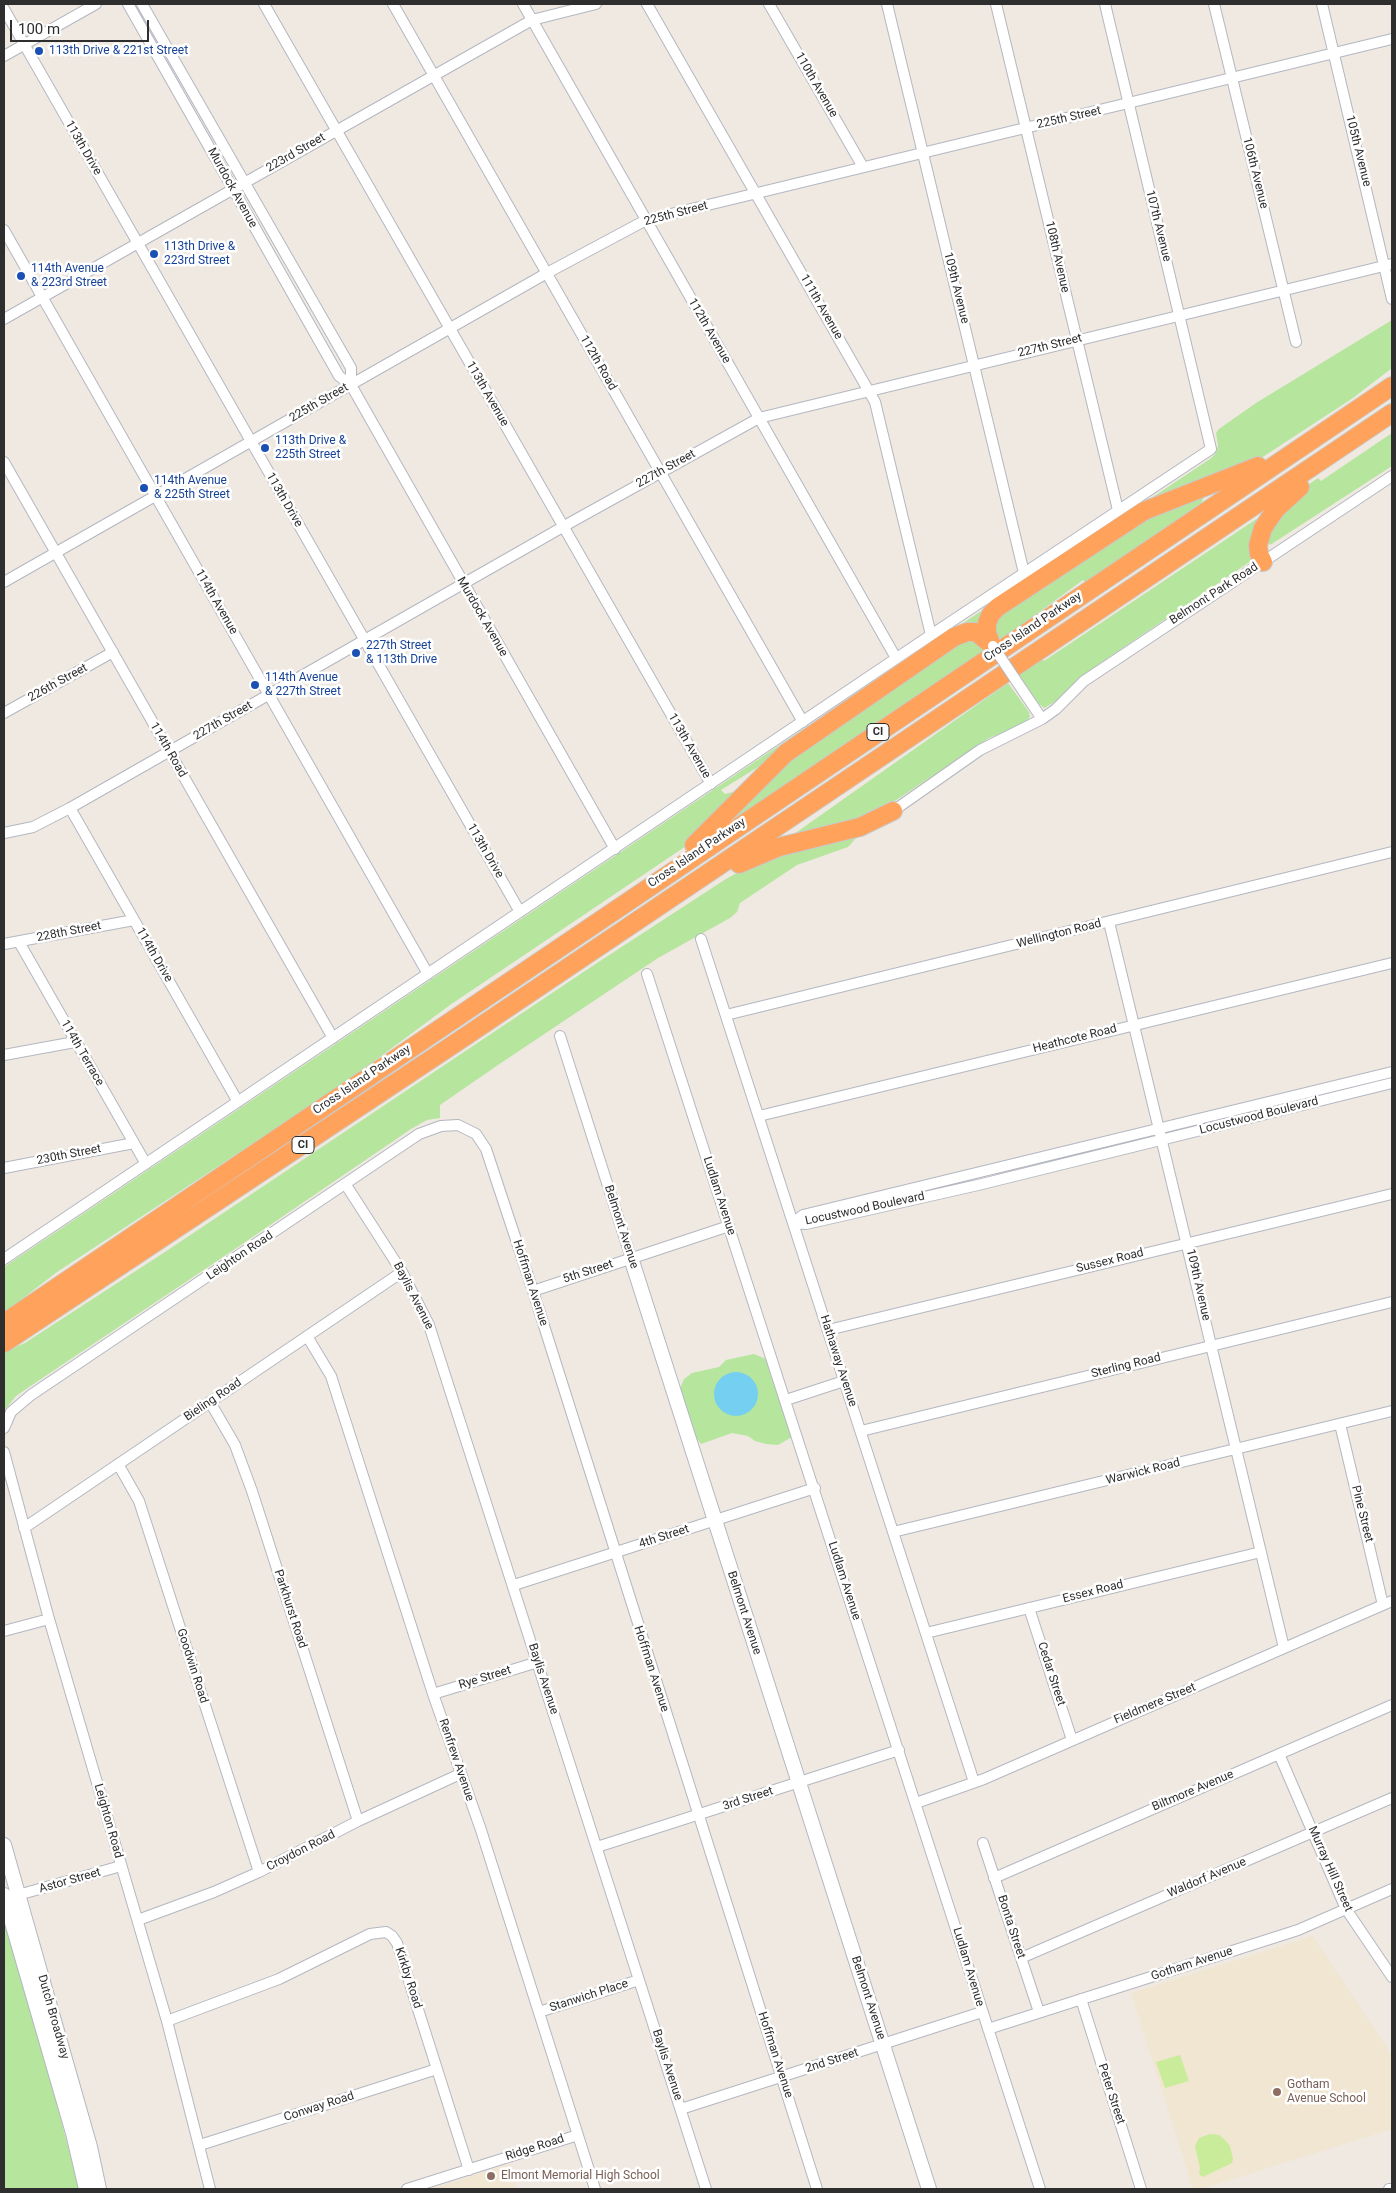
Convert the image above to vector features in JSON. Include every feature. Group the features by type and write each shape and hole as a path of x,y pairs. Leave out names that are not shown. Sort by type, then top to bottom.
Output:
{"highway":[{"path":"1349,414 1392,374"},
{"name":"Cross Island Parkway","path":"4,1323 1392,386"},
{"name":"Cross Island Parkway","path":"4,1343 659,907 1392,413"},
{"path":"1263,562 1259,554 1259,541 1268,519 1285,499 1303,485 1345,445 1392,421"},
{"path":"993,646 986,629 988,618 994,610 1132,519 1156,506 1220,483 1301,448"},
{"path":"652,884 730,812 767,770 806,738 958,635 976,632 993,646"},
{"path":"659,907 760,854 788,844 860,827 893,811"}],"street":[{"path":"4,56 96,4"},
{"name":"Murdock Avenue","path":"128,4 339,376 351,385 615,849"},
{"name":"Murdock Avenue","path":"142,4 351,368 351,385"},
{"name":"113th Avenue","path":"264,4 711,784"},
{"name":"112th Road","path":"393,4 803,722"},
{"name":"112th Avenue","path":"523,4 896,658"},
{"name":"223rd Street","path":"4,319 532,20 596,4"},
{"name":"111th Avenue","path":"647,4 875,402 931,635"},
{"name":"110th Avenue","path":"769,4 863,167"},
{"name":"109th Avenue","path":"887,4 1024,573"},
{"name":"108th Avenue","path":"996,4 1118,510"},
{"name":"107th Avenue","path":"1105,4 1211,449 1118,510"},
{"name":"106th Avenue","path":"1214,4 1296,342"},
{"name":"105th Avenue","path":"1322,4 1389,264 1392,299"},
{"name":"113th Drive","path":"4,9 520,912"},
{"name":"225th Street","path":"4,582 547,273 646,220 1392,39"},
{"path":"176,87 187,81"},
{"name":"114th Avenue","path":"4,230 428,974"},
{"name":"227th Street","path":"4,833 32,827 70,808 660,472 759,418 1389,264"},
{"path":"289,288 302,280"},
{"name":"114th Road","path":"4,462 333,1038"},
{"name":"Belmont Park Road","path":"893,811 980,750 1042,719 1056,709 1084,681 1392,476"},
{"path":"4,1259 1118,510"},
{"path":"993,646 1042,719"},
{"name":"226th Street","path":"4,714 113,652"},
{"name":"114th Drive","path":"70,808 238,1102"},
{"name":"Wellington Road","path":"726,1015 1392,852"},
{"name":"228th Street","path":"4,944 134,920"},
{"name":"109th Avenue","path":"1109,922 1135,1024 1161,1139 1188,1242 1284,1648"},
{"name":"Hathaway Avenue","path":"701,939 974,1782"},
{"name":"114th Terrace","path":"19,942 146,1164"},
{"name":"Heathcote Road","path":"758,1116 1392,963"},
{"name":"Ludlam Avenue","path":"647,974 815,1488 1040,2189"},
{"name":"Belmont Avenue","path":"560,1036 929,2189"},
{"path":"4,1055 75,1042"},
{"name":"Locustwood Boulevard","path":"793,1223 806,1224 978,1185 1161,1139 1315,1096 1392,1072"},
{"name":"Locustwood Boulevard","path":"793,1223 803,1215 1159,1128 1315,1096 1392,1083"},
{"name":"Leighton Road","path":"4,1428 12,1412 31,1395 419,1134 441,1126 458,1125 476,1134 486,1149"},
{"name":"230th Street","path":"4,1168 134,1143"},
{"name":"Hoffman Avenue","path":"486,1149 533,1291 614,1553 817,2189"},
{"path":"974,1173 978,1185"},
{"name":"Baylis Avenue","path":"346,1184 402,1272 429,1324 514,1584 706,2189"},
{"name":"Sussex Road","path":"828,1330 1392,1194"},
{"name":"5th Street","path":"533,1291 729,1226"},
{"name":"Bieling Road","path":"24,1528 402,1272"},
{"name":"Sterling Road","path":"860,1431 1392,1302"},
{"name":"Renfrew Avenue","path":"307,1336 331,1376 460,1774 481,1830 595,2189"},
{"path":"786,1400 844,1381"},
{"name":"Parkhurst Road","path":"210,1402 235,1444 252,1491 358,1821"},
{"name":"Warwick Road","path":"893,1532 1392,1411"},
{"name":"Pine Street","path":"1340,1424 1388,1603"},
{"name":"Leighton Road","path":"4,1452 49,1618 167,2021 210,2189"},
{"name":"Goodwin Road","path":"118,1464 139,1501 259,1872"},
{"name":"4th Street","path":"514,1584 815,1488"},
{"name":"Essex Road","path":"926,1633 1261,1552"},
{"name":"Fieldmere Street","path":"916,1803 974,1782 1388,1603"},
{"name":"Cedar Street","path":"1029,1608 1072,1740"},
{"path":"4,1631 49,1618"},
{"name":"Rye Street","path":"434,1694 538,1662"},
{"name":"Biltmore Avenue","path":"994,1878 1392,1705"},
{"name":"3rd Street","path":"597,1847 898,1750"},
{"name":"Murray Hill Street","path":"1279,1754 1346,1909 1392,1977"},
{"name":"Croydon Road","path":"138,1920 214,1892 259,1872 358,1821 460,1774"},
{"name":"Waldorf Avenue","path":"1021,1958 1392,1798"},
{"name":"Bonta Street","path":"983,1842 1040,2012"},
{"name":"Dutch Broadway","path":"4,1845 9,1896 55,2047 90,2147 99,2189"},
{"name":"Astor Street","path":"9,1896 121,1866"},
{"name":"Gotham Avenue","path":"988,2029 1298,1930 1392,1889"},
{"name":"Kirkby Road","path":"167,2021 279,1979 370,1934 386,1932 397,1943 469,2170"},
{"name":"Stanwich Place","path":"539,2012 640,1980"},
{"name":"Peter Street","path":"1081,1999 1141,2189"},
{"name":"2nd Street","path":"681,2109 982,2012"},
{"name":"Dutch Broadway","path":"55,2047 86,2189"},
{"name":"Conway Road","path":"200,2145 437,2070"},
{"name":"Ridge Road","path":"407,2189 578,2135"}],"shaded area":[{"name":"Gotham Avenue School","path":"1313,1936 1392,2055 1392,2129 1201,2189 1193,2189 1131,1993"},
{"name":"Elmont Memorial High School","path":"509,2164 517,2189 430,2189"}],"green space":[{"path":"1392,320 1392,368 1353,398 1252,464 1164,497 981,629 721,790 725,794 737,791 695,840 450,1005 342,1085 57,1272 4,1313 4,1267 793,736 1210,459 1216,453 1218,446 1216,433 1219,429 1256,403"},
{"path":"1392,433 1392,466 1270,545 1267,541 1267,531 1308,485 1318,478 1321,481"},
{"path":"1205,494 1200,507 1086,583 1083,580 997,643 993,628 997,617 1145,518"},
{"path":"1264,514 1255,555 1251,561 1078,679 1055,702 1044,708 1039,704 1018,674 1042,658 1044,661"},
{"path":"960,641 971,641 981,644 986,651 730,823 771,773"},
{"path":"1008,683 1029,712 1030,717 1022,725 989,738 868,819 787,839"},
{"path":"859,835 848,847 797,865 740,903 737,912 730,918 658,958 498,1065 440,1105 440,1118 427,1120 411,1129 16,1396 4,1411 4,1354 9,1350 25,1343 165,1252 726,879 762,859"},
{"path":"754,1354 766,1359 792,1437 778,1445 766,1444 755,1441 748,1436 732,1433 701,1444 693,1433 679,1391 684,1379 692,1373 719,1367 726,1360"},
{"path":"4,1921 34,2016 79,2189 4,2189"},
{"path":"1180,2055 1189,2081 1165,2088 1156,2062"},
{"path":"1210,2134 1219,2135 1225,2140 1230,2146 1233,2159 1232,2163 1203,2177 1199,2174 1200,2168 1195,2146 1199,2138"}],"water":[{"path":"740,1372 752,1378 757,1385 757,1403 752,1410 745,1415 732,1416 724,1413 717,1406 714,1390 717,1382 724,1375"}],"place":[{"name":"113th Drive & 221st Street","path":"39,51"},
{"name":"113th Drive & 223rd Street","path":"154,254"},
{"name":"114th Avenue & 223rd Street","path":"21,276"},
{"name":"113th Drive & 225th Street","path":"265,448"},
{"name":"114th Avenue & 225th Street","path":"144,488"},
{"name":"227th Street & 113th Drive","path":"356,653"},
{"name":"114th Avenue & 227th Street","path":"255,685"},
{"name":"Gotham Avenue School","path":"1277,2092"},
{"name":"Elmont Memorial High School","path":"491,2176"}]}
